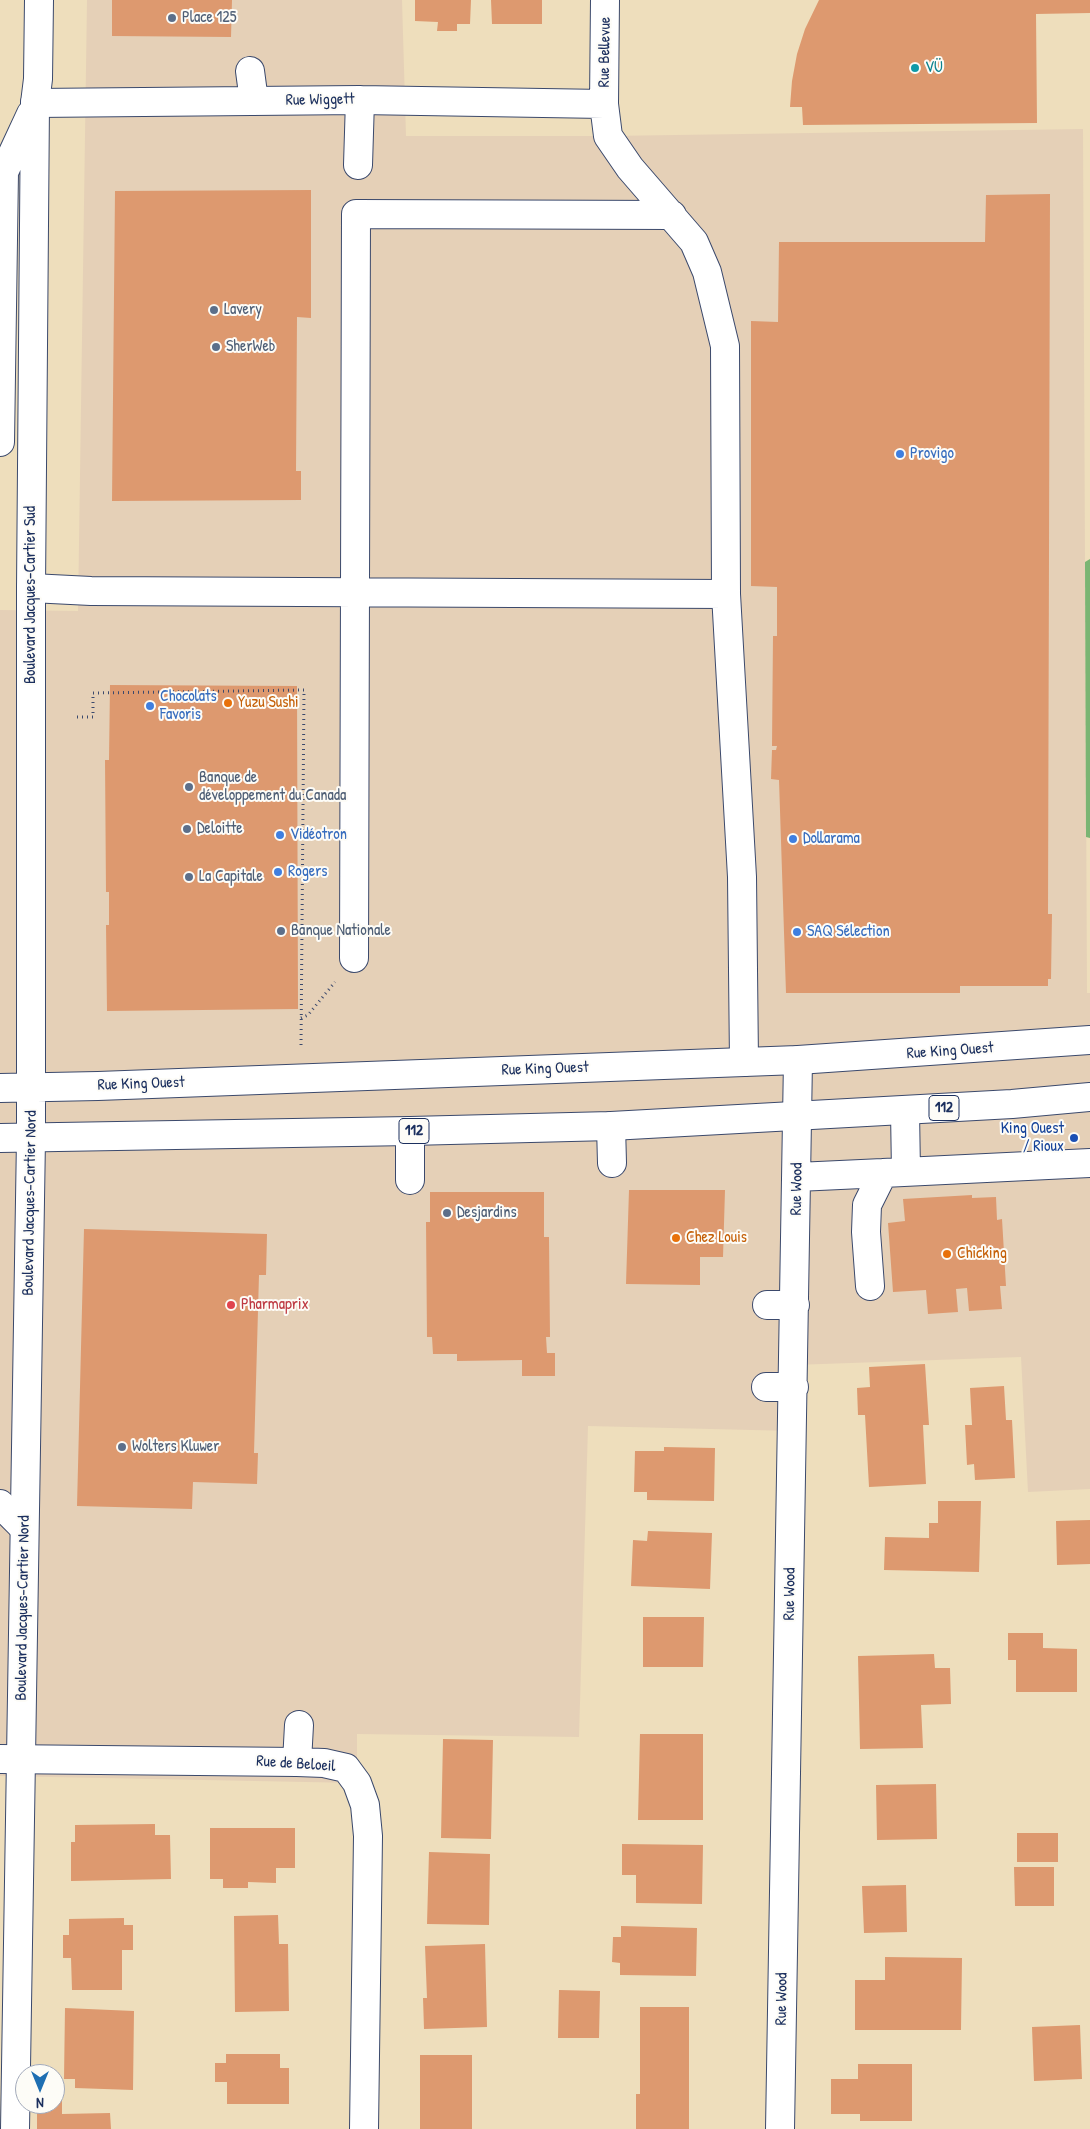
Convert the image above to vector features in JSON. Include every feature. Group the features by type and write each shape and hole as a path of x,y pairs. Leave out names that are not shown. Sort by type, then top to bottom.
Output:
{"main road":[{"name":"Boulevard Jacques-Cartier Sud","path":"31,1087 31,588 35,103 38,79 39,0"},
{"name":"Rue Bellevue","path":"605,0 604,104 608,136 630,168 694,242 707,272 725,346 726,594 742,877 744,1062"},
{"path":"250,71 254,101"},
{"name":"Rue Wiggett","path":"35,103 360,100 604,104"},
{"path":"358,165 360,100"},
{"name":"Boulevard Jacques-Cartier Sud","path":"0,442 4,172 35,103"},
{"path":"354,958 356,214 672,215"},
{"path":"31,588 726,594"},
{"name":"Rue King Ouest","path":"0,1088 798,1060 1090,1040"},
{"name":"Rue Wood","path":"780,2129 794,1387 798,1060"},
{"name":"Boulevard Jacques-Cartier Nord","path":"15,2129 10,1759 24,1528 31,1087"},
{"name":"112","path":"0,1138 410,1132 611,1126 904,1111 1090,1097"},
{"path":"870,1286 866,1205 894,1173 904,1111"},
{"path":"611,1126 612,1163"},
{"path":"410,1132 410,1180"},
{"path":"797,1177 1090,1163"},
{"path":"767,1305 795,1305"},
{"path":"766,1387 794,1387"},
{"path":"0,1504 24,1528"},
{"path":"297,1762 300,1724"},
{"name":"Rue de Beloeil","path":"10,1759 297,1762 324,1763 346,1768 357,1783 365,1805 368,1836 364,2129"}],"path":[{"path":"77,717 93,717 93,693 304,690 301,1043"},
{"path":"301,1018 308,1015 354,958"}],"shaded area":[{"path":"87,0 402,0 406,136 608,136 1083,129 1087,993 1090,993 1090,1489 1028,1492 1021,1357 794,1365 793,1431 588,1426 579,1737 357,1734 357,1783 0,1776 0,610 78,611"}],"green space":[{"path":"1090,559 1090,838 1086,837 1085,562"}],"building":[{"name":"Place 125","path":"112,0 232,0 231,37 112,36"},
{"path":"415,0 471,0 470,24 457,24 457,31 437,31 438,22 415,21"},
{"path":"491,0 542,0 542,24 492,24"},
{"name":"VÜ","path":"819,0 1090,0 1090,13 1036,14 1037,123 803,125 802,107 790,107 792,81 797,54 805,29"},
{"path":"311,190 311,318 297,317 296,471 301,471 301,500 112,501 115,191"},
{"path":"1050,194 1048,914 1052,914 1051,979 1048,979 1048,986 960,986 960,993 786,993 779,780 771,779 772,750 776,750 777,746 772,746 773,636 777,636 777,587 751,586 751,321 778,322 779,242 985,242 986,195"},
{"path":"110,685 297,686 298,1009 107,1011 106,925 109,925 109,892 106,892 105,760 109,760"},
{"name":"Chez Louis","path":"629,1190 725,1190 723,1257 700,1257 700,1285 626,1284"},
{"path":"430,1192 544,1192 544,1237 549,1237 550,1337 546,1337 547,1353 555,1353 555,1376 522,1376 522,1360 457,1361 457,1354 433,1354 432,1337 427,1337 426,1222 430,1222"},
{"name":"Chicking","path":"972,1195 972,1198 996,1197 997,1220 1002,1219 1006,1286 1000,1286 1002,1309 969,1311 967,1288 956,1289 958,1312 928,1314 926,1290 893,1292 888,1223 905,1221 903,1199"},
{"path":"84,1229 267,1234 266,1275 259,1275 254,1453 258,1453 257,1484 193,1482 192,1509 77,1506"},
{"path":"925,1364 929,1425 923,1425 926,1484 869,1487 865,1415 858,1415 857,1388 870,1387 869,1367"},
{"path":"1004,1386 1006,1420 1012,1420 1015,1478 975,1480 974,1464 967,1465 965,1425 972,1425 970,1388"},
{"path":"664,1447 715,1448 714,1501 647,1500 647,1492 634,1492 635,1451 664,1451"},
{"path":"938,1501 981,1501 979,1572 884,1570 885,1537 929,1538 929,1523 938,1523"},
{"path":"1090,1520 1090,1564 1057,1565 1056,1521"},
{"path":"648,1531 712,1533 710,1589 631,1586 633,1540 647,1541"},
{"path":"643,1617 704,1617 703,1667 643,1667"},
{"path":"1008,1633 1043,1633 1043,1648 1077,1649 1077,1692 1016,1692 1016,1660 1008,1660"},
{"path":"934,1654 935,1668 950,1668 951,1704 921,1705 923,1748 860,1749 858,1656"},
{"path":"640,1734 703,1734 703,1820 638,1820"},
{"path":"443,1739 493,1740 491,1839 441,1838"},
{"path":"936,1784 937,1839 877,1840 876,1785"},
{"path":"155,1824 155,1835 170,1835 171,1879 71,1881 71,1842 75,1842 75,1825"},
{"path":"210,1828 295,1828 295,1868 276,1868 276,1883 248,1882 248,1888 223,1888 223,1879 210,1879"},
{"path":"1017,1833 1058,1833 1058,1862 1017,1862"},
{"path":"622,1844 703,1845 702,1904 636,1903 636,1875 622,1875"},
{"path":"429,1852 490,1854 489,1925 427,1924"},
{"path":"1014,1867 1054,1867 1054,1906 1015,1906"},
{"path":"906,1885 907,1932 864,1933 862,1886"},
{"path":"278,1915 279,1944 288,1944 289,2011 235,2012 234,1916"},
{"path":"124,1918 124,1925 133,1925 133,1950 122,1950 122,1990 72,1990 71,1958 63,1958 63,1935 69,1935 69,1919"},
{"path":"621,1926 697,1928 696,1976 620,1975 620,1963 612,1962 613,1937 621,1937"},
{"path":"485,1944 487,2027 424,2029 423,1998 427,1998 425,1946"},
{"path":"885,1957 962,1958 961,2030 855,2030 855,1980 885,1980"},
{"path":"559,1990 600,1991 599,2038 558,2038"},
{"path":"640,2007 689,2007 689,2129 636,2129 636,2094 640,2094"},
{"path":"65,2008 134,2011 133,2090 75,2088 75,2079 65,2079"},
{"path":"1080,2025 1082,2079 1034,2081 1032,2027"},
{"path":"226,2054 280,2054 280,2068 289,2068 289,2104 227,2104 227,2082 215,2082 215,2063 226,2063"},
{"path":"420,2055 472,2055 472,2129 420,2129"},
{"path":"858,2064 912,2064 912,2121 860,2121 860,2114 831,2114 831,2079 858,2079"},
{"path":"110,2113 111,2129 37,2129 37,2114"}],"place":[{"name":"Place 125","path":"172,18"},
{"name":"VÜ","path":"915,68"},
{"name":"Lavery","path":"214,310"},
{"name":"SherWeb","path":"216,347"},
{"name":"Provigo","path":"900,454"},
{"name":"Yuzu Sushi","path":"228,703"},
{"name":"Chocolats Favoris","path":"150,706"},
{"name":"Banque de développement du Canada","path":"189,787"},
{"name":"Deloitte","path":"187,829"},
{"name":"Vidéotron","path":"280,835"},
{"name":"Dollarama","path":"793,839"},
{"name":"Rogers","path":"278,872"},
{"name":"La Capitale","path":"189,877"},
{"name":"Banque Nationale","path":"281,931"},
{"name":"SAQ Sélection","path":"797,932"},
{"name":"King Ouest / Rioux","path":"1074,1138"},
{"name":"Desjardins","path":"447,1213"},
{"name":"Chez Louis","path":"676,1238"},
{"name":"Chicking","path":"947,1254"},
{"name":"Pharmaprix","path":"231,1305"},
{"name":"Wolters Kluwer","path":"122,1447"}]}
